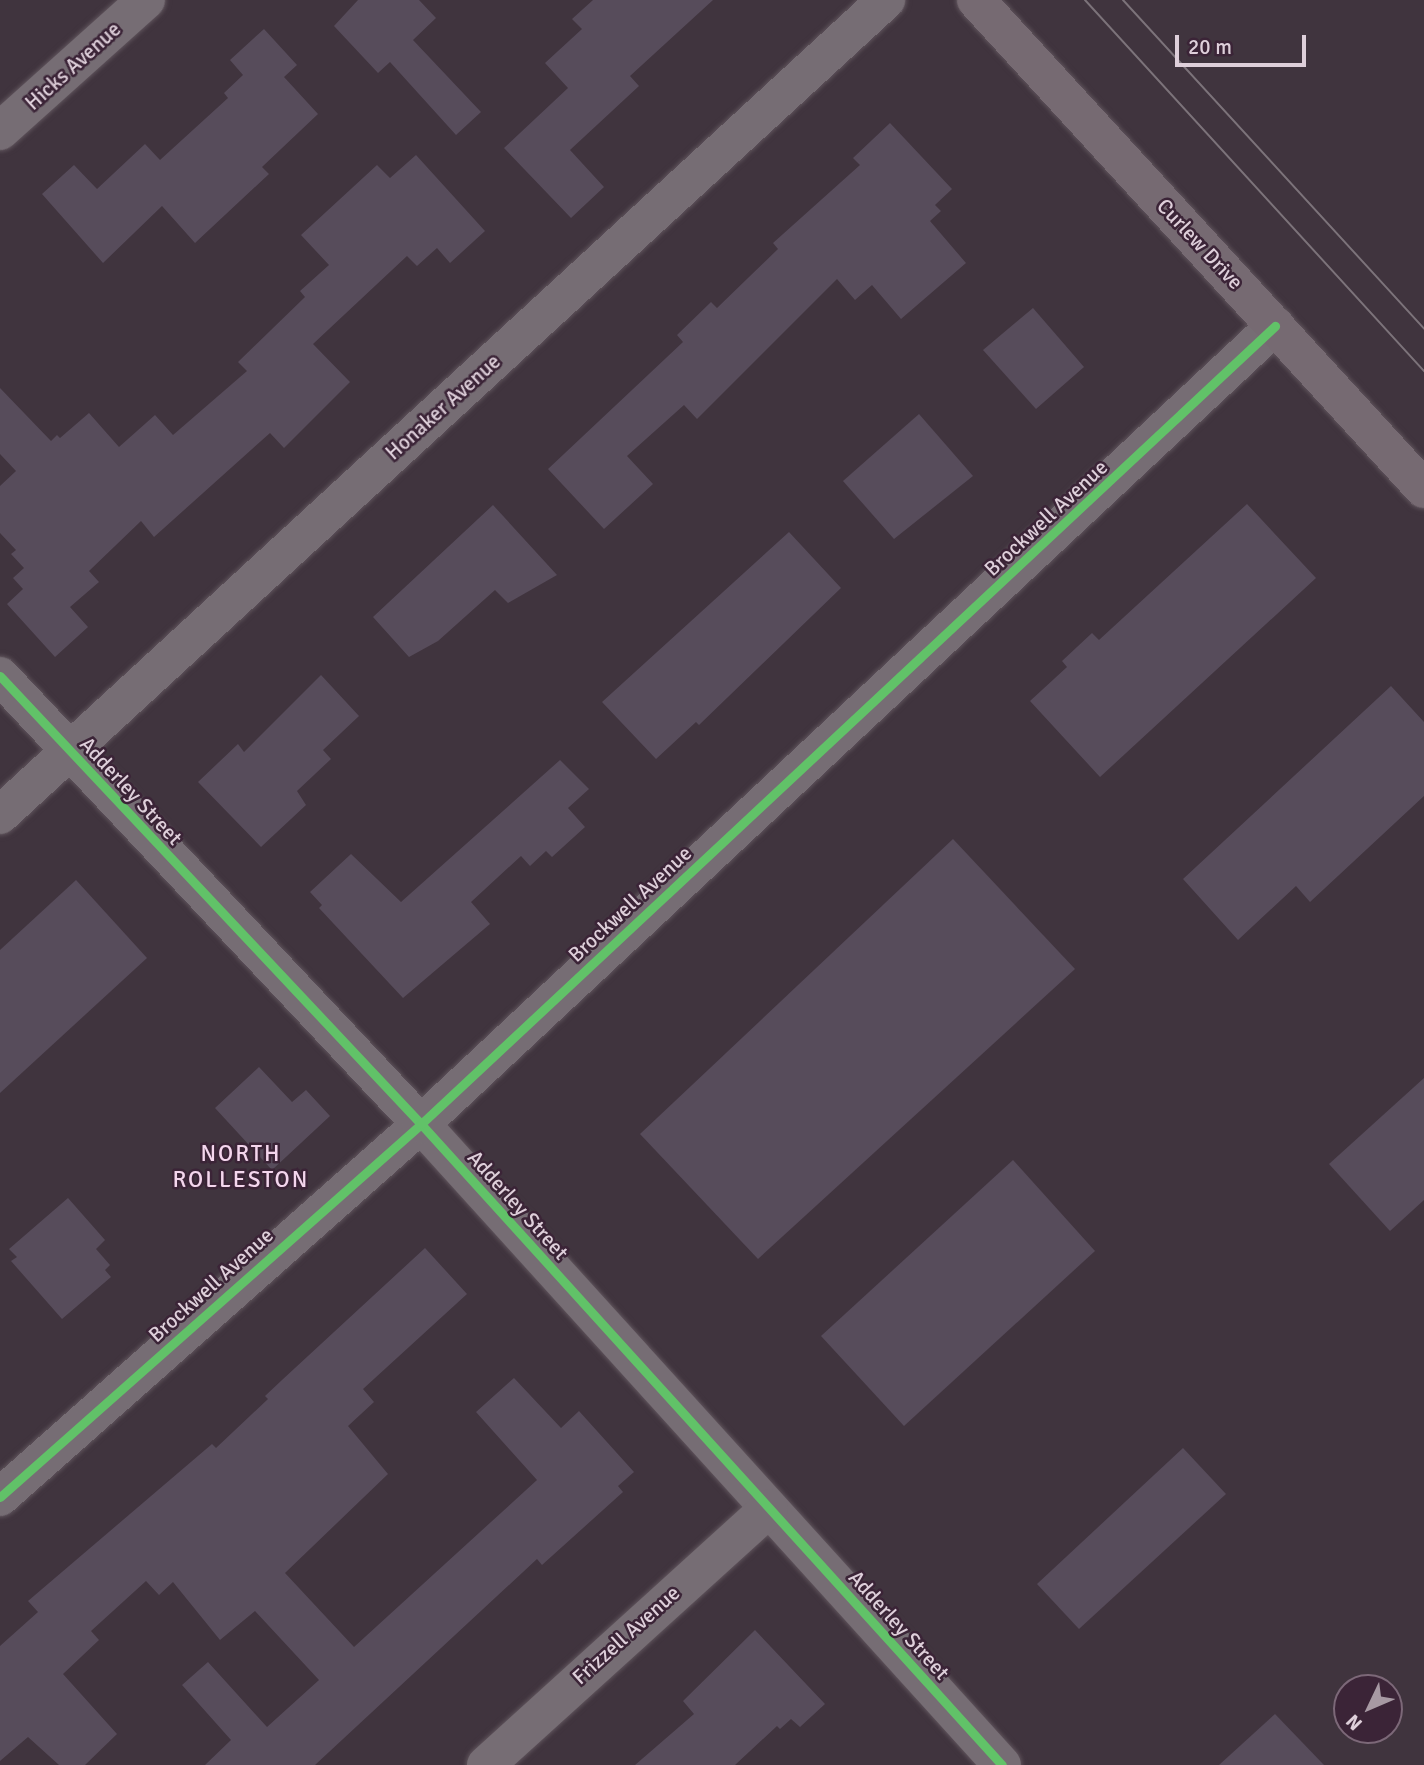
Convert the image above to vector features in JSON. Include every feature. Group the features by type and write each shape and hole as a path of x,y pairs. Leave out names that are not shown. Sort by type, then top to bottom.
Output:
{"street":[{"name":"Hicks Avenue","path":"0,131 146,0"},
{"name":"Honaker Avenue","path":"0,814 886,0"},
{"name":"Curlew Drive","path":"976,0 1424,489"},
{"name":"Brockwell Avenue","path":"0,1497 421,1124 1275,326"},
{"name":"Adderley Street","path":"0,676 421,1124 1002,1765"},
{"name":"Frizzell Avenue","path":"486,1765 769,1508"}],"building":[{"path":"358,0 419,0 436,18 413,40 481,112 456,135 390,62 378,73 334,26"},
{"path":"593,0 713,0 630,76 639,86 570,150 604,187 571,218 504,148 568,88 545,63 582,29 572,19"},
{"path":"264,29 297,65 284,77 318,114 262,167 269,174 195,243 162,206 103,263 42,194 74,165 97,189 145,144 160,160 228,98 224,93 243,75 230,60"},
{"path":"890,123 952,189 935,205 941,211 930,221 966,263 901,319 872,285 855,300 837,279 697,419 684,405 627,456 653,484 604,529 548,469 683,342 677,335 711,302 717,308 778,249 773,243 860,165 853,158"},
{"path":"416,155 485,231 450,263 437,248 417,266 407,256 313,344 350,382 284,448 270,433 154,537 141,521 89,571 99,582 70,607 88,627 55,657 7,604 23,589 13,578 24,568 11,554 16,550 0,533 0,486 16,471 0,454 0,388 51,441 57,435 60,438 89,413 119,447 155,415 173,435 247,371 238,362 305,297 300,291 329,265 301,235 377,165 390,178"},
{"path":"1033,308 1084,367 1036,409 983,350"},
{"path":"919,414 973,476 894,539 843,481"},
{"path":"1247,504 1316,578 1100,777 1030,701 1067,667 1062,661 1092,633 1099,640"},
{"path":"493,505 557,575 508,603 495,590 438,641 409,657 373,617"},
{"path":"789,532 841,588 699,725 696,722 656,759 602,702"},
{"path":"321,675 359,716 323,750 331,759 297,791 306,805 261,847 198,782 238,744 244,752"},
{"path":"1391,686 1424,722 1424,796 1310,902 1296,886 1238,940 1183,879"},
{"path":"560,760 589,789 568,808 585,827 552,857 546,851 530,866 521,856 471,902 490,924 403,998 319,908 322,905 310,892 351,854 401,902"},
{"path":"953,839 1075,969 758,1259 640,1134"},
{"path":"76,880 147,958 0,1093 0,950"},
{"path":"259,1067 292,1102 306,1090 330,1116 272,1170 215,1108"},
{"path":"1424,1078 1424,1200 1390,1231 1329,1164"},
{"path":"1013,1160 1095,1251 904,1426 821,1336"},
{"path":"68,1198 105,1240 96,1249 110,1265 105,1270 111,1277 62,1319 11,1261 17,1257 9,1249"},
{"path":"425,1248 467,1294 363,1389 374,1402 348,1426 388,1474 285,1573 354,1647 537,1480 476,1412 514,1378 561,1428 579,1411 634,1472 618,1486 623,1492 542,1565 537,1559 315,1765 205,1765 231,1740 182,1685 208,1662 267,1727 319,1680 255,1611 220,1640 173,1582 159,1595 146,1581 91,1631 99,1640 63,1674 117,1734 85,1765 59,1765 28,1737 0,1761 0,1646 38,1612 28,1601 212,1444 216,1448 268,1399 265,1396"},
{"path":"1183,1448 1226,1494 1079,1629 1037,1584"},
{"path":"755,1630 825,1704 800,1727 791,1719 780,1729 777,1726 735,1765 635,1765 694,1714 683,1701"},
{"path":"1275,1714 1324,1765 1219,1765"}],"tram line":[{"path":"1085,0 1424,371"},
{"path":"1123,0 1424,329"}],"cycle path":[{"path":"0,1497 421,1124 1275,326"},
{"path":"0,676 421,1124 1002,1765"}],"district":[{"name":"NORTH ROLLESTON","path":"241,1167"}]}
